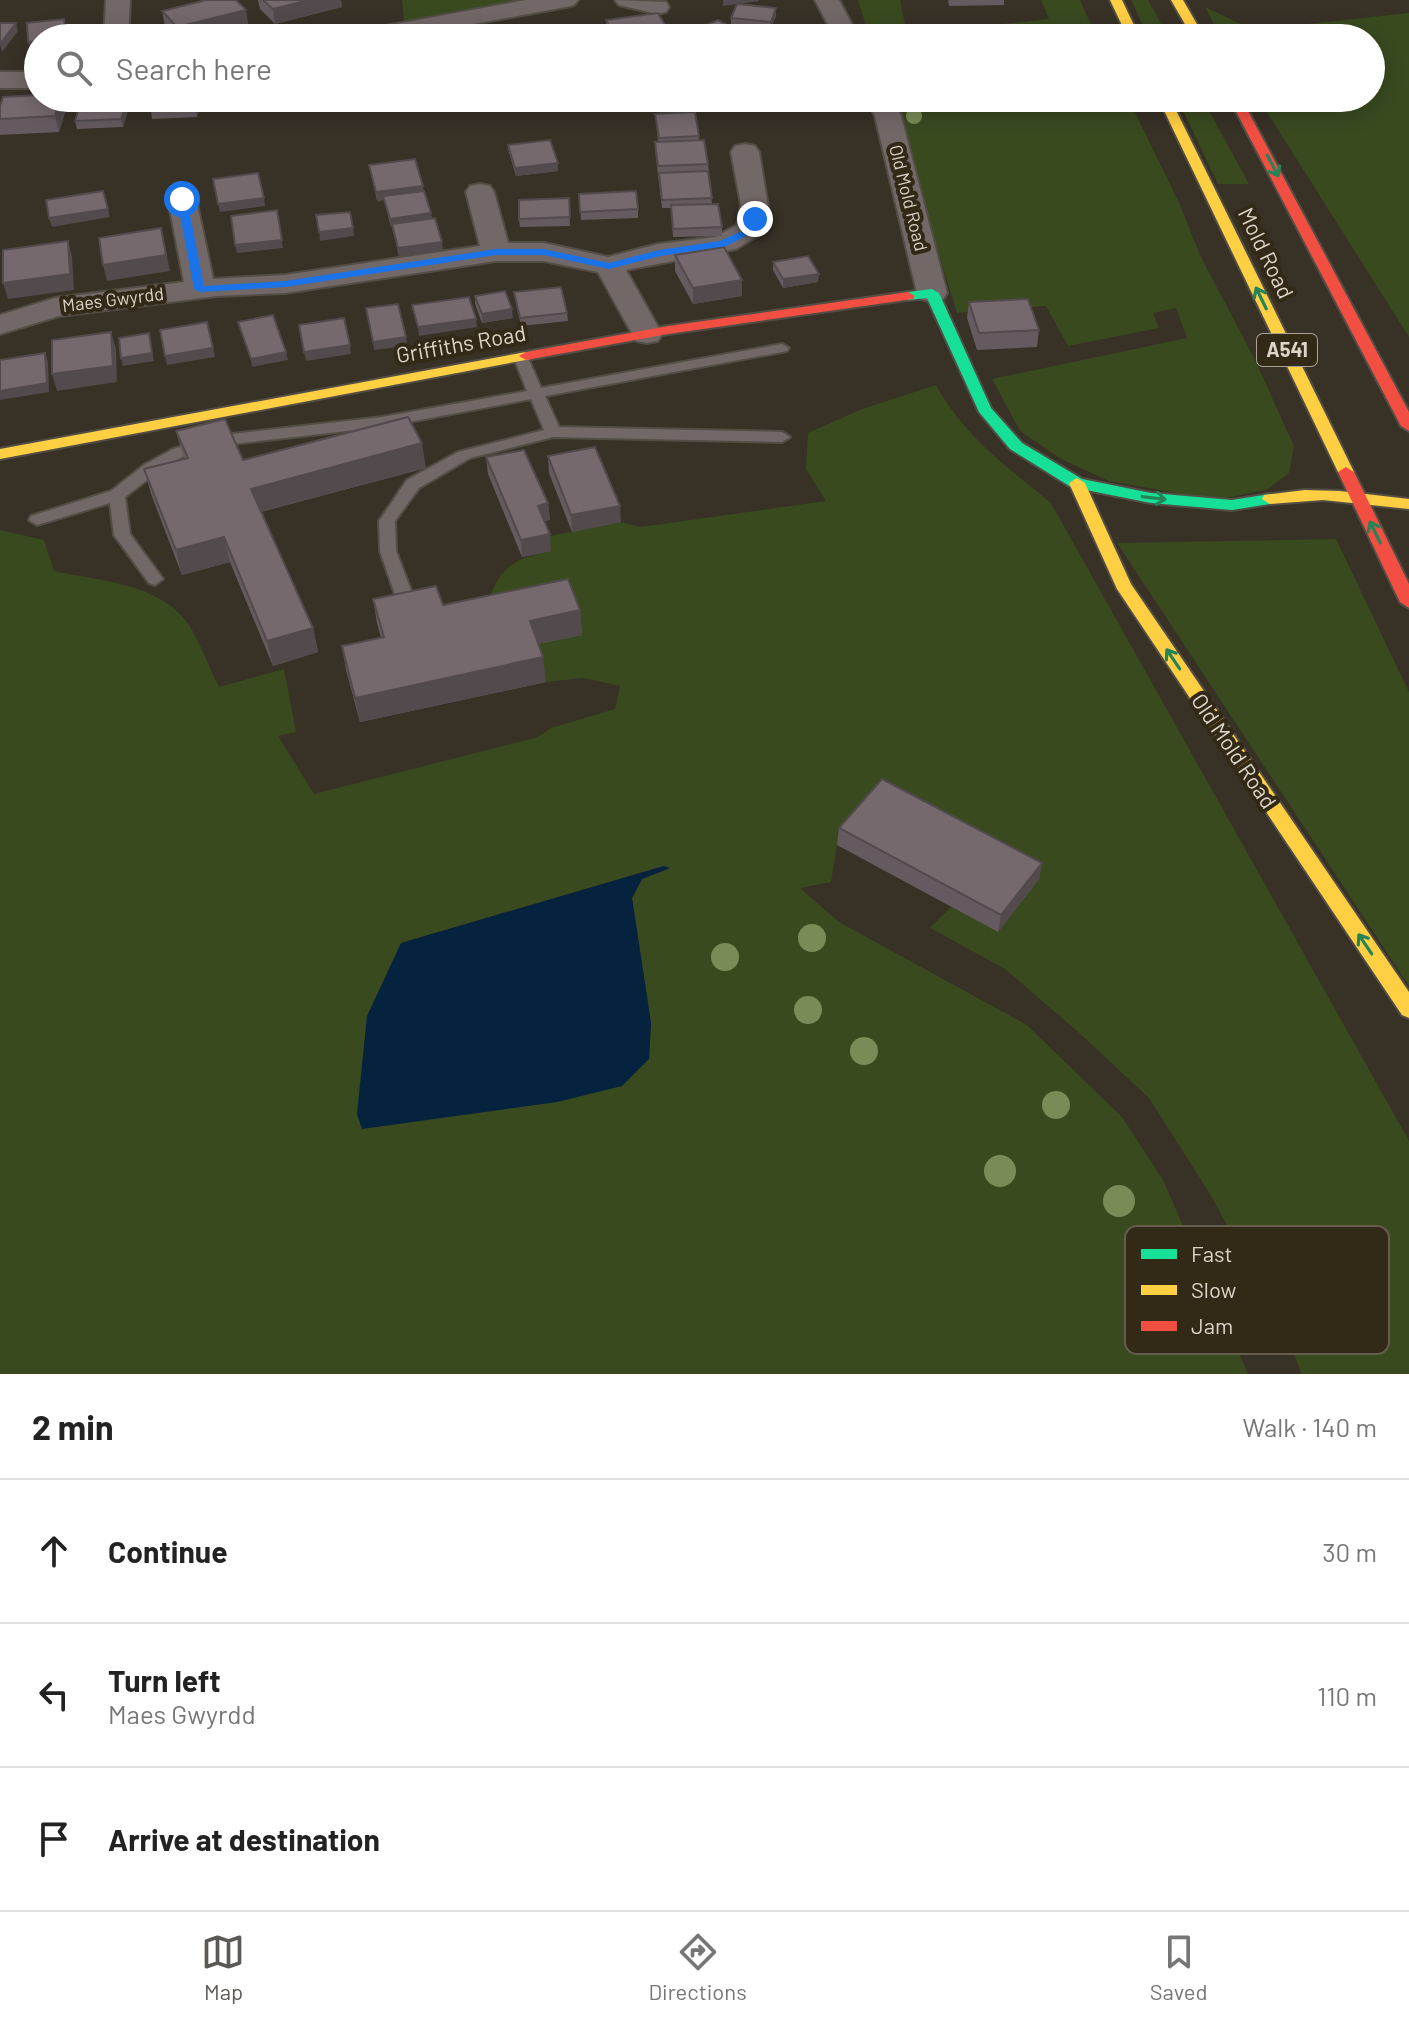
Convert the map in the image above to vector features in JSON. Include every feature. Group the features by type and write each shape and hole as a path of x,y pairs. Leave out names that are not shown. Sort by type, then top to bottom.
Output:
{"street":[{"path":"117,24 118,0"},
{"path":"435,24 566,0"},
{"path":"627,0 657,7"},
{"path":"827,0 840,24"},
{"path":"1116,0 1127,24"},
{"path":"1177,0 1191,24"},
{"path":"0,80 24,80"},
{"name":"Old Mold Road","path":"886,112 932,293 984,409 1016,446 1077,483 1151,498 1232,505 1294,495 1358,496 1409,504"},
{"name":"Mold Road","path":"1171,112 1409,602"},
{"name":"Mold Road","path":"1242,112 1409,426"},
{"name":"Maes Gwyrdd","path":"0,325 55,307 200,289 285,284 496,252 544,252 609,266 659,253 722,244 745,233 755,219 756,163"},
{"path":"480,192 496,252"},
{"path":"182,199 200,289"},
{"path":"609,266 647,334"},
{"name":"Griffiths Road","path":"0,454 647,334 932,293"},
{"name":"Old Mold Road","path":"1077,483 1123,585 1409,1009"}],"lane":[{"path":"37,520 117,495 150,469 179,452 223,440 382,422 782,348"},
{"path":"521,358 553,432"},
{"path":"408,606 388,551 387,521 413,484 464,455 553,432 782,437"},
{"path":"117,495 122,535 155,579"}],"green space":[{"path":"402,0 533,0 404,21"},
{"path":"858,0 900,0 905,24 866,24"},
{"path":"1041,0 1080,0 1091,24 1002,24 1049,19"},
{"path":"1131,0 1148,0 1161,24 1142,24"},
{"path":"1205,7 1241,24 1214,24"},
{"path":"1409,13 1409,337 1267,112 1385,112 1385,24 1307,24"},
{"path":"895,112 1135,112 1180,205 1201,257 1254,358 1294,446 1289,473 1266,490 1216,500 1109,481 1061,459 1020,431 992,379 1187,338 1176,308 1153,313 1159,328 1068,346 1046,306 957,313"},
{"path":"1184,112 1210,112 1249,184 1218,184"},
{"path":"936,385 973,435 1051,503 1409,1141 1409,1374 1302,1374 1294,1354 1389,1354 1389,1226 1227,1226 1149,1098 1005,969 930,928 951,907 998,932 837,845 831,882 800,888 839,922 1027,1025 1122,1117 1163,1180 1183,1226 1125,1226 1125,1354 1239,1354 1248,1374 0,1374 0,530 44,540 54,571 128,586 162,600 189,625 219,687 284,669 296,732 278,736 314,794 538,737 551,728 615,709 620,686 583,678 546,682 488,602 498,580 518,561 551,551 545,537 621,522 640,527 826,501 806,469 808,433 862,409","holes":["664,866 668,869 642,879 632,898 651,1023 649,1059 401,943"]},
{"path":"1336,539 1409,692 1409,986 1117,543"}],"water":[{"path":"664,866 670,868 642,879 632,898 651,1023 649,1059 622,1086 557,1102 362,1129 357,1114 367,1016 401,943"}],"building":[{"path":"206,0 236,0 246,10 189,24 174,24 162,11"},
{"path":"263,0 309,0 273,9"},
{"path":"737,4 776,8 771,22 731,18"},
{"path":"658,13 665,24 608,24 606,20"},
{"path":"64,19 65,24 27,24"},
{"path":"0,23 16,23 0,44"},
{"path":"24,96 24,112 56,112 55,116 0,119 3,97"},
{"path":"78,112 123,112 121,119 75,121"},
{"path":"695,112 699,136 659,138 655,114"},
{"path":"550,140 558,163 515,168 508,145"},
{"path":"704,140 708,164 658,166 655,142"},
{"path":"415,159 423,186 376,192 369,165"},
{"path":"708,171 712,198 662,200 659,173"},
{"path":"258,173 264,198 218,204 213,179"},
{"path":"103,191 108,209 49,218 46,200"},
{"path":"424,191 431,213 390,219 383,196"},
{"path":"636,191 638,209 580,212 579,194"},
{"path":"569,198 570,217 519,219 519,200"},
{"path":"718,204 722,227 673,229 671,205"},
{"path":"277,210 282,240 235,245 231,216"},
{"path":"350,212 353,228 319,232 316,215"},
{"path":"435,218 442,242 398,248 392,224"},
{"path":"161,228 166,255 103,265 99,238"},
{"path":"68,241 70,274 3,283 3,250"},
{"path":"724,247 742,280 693,288 675,255"},
{"path":"808,256 819,274 783,279 773,262"},
{"path":"561,287 567,313 520,318 514,292"},
{"path":"505,291 512,309 482,314 475,296"},
{"path":"469,297 476,319 418,327 412,305"},
{"path":"1028,299 1039,330 979,333 969,302"},
{"path":"398,304 406,337 373,342 366,308"},
{"path":"273,315 286,352 251,359 238,322"},
{"path":"344,318 350,345 304,352 299,325"},
{"path":"207,322 213,348 165,356 160,330"},
{"path":"111,332 113,366 52,374 52,340"},
{"path":"149,333 152,353 121,358 119,338"},
{"path":"45,353 47,383 0,391 0,360"},
{"path":"408,417 422,443 251,489 313,628 267,641 224,537 176,550 144,469 188,458 176,431 225,419 243,460"},
{"path":"595,447 620,506 571,515 548,456"},
{"path":"524,450 548,503 538,506 550,534 521,540 486,457"},
{"path":"568,579 580,610 530,621 543,657 355,698 342,646 384,637 373,599 436,586 443,605"},
{"path":"882,779 1042,863 1001,915 839,828"}],"traffic: fast":[{"path":"908,296 932,293 984,409 1016,446 1077,483 1151,498 1232,505 1270,499"}],"traffic: slow":[{"path":"1116,0 1127,24"},
{"path":"1177,0 1191,24"},
{"path":"1171,112 1346,472"},
{"path":"0,454 526,356"},
{"path":"1077,483 1123,585 1409,1009"},
{"path":"1270,499 1323,495 1409,504"}],"traffic: jam":[{"path":"1242,112 1409,426"},
{"path":"526,356 668,330 908,296"},
{"path":"1346,472 1409,602"}],"route":[{"path":"182,199 200,289 350,276 496,252 544,252 609,266 659,253 722,244 745,233 755,219"}]}
